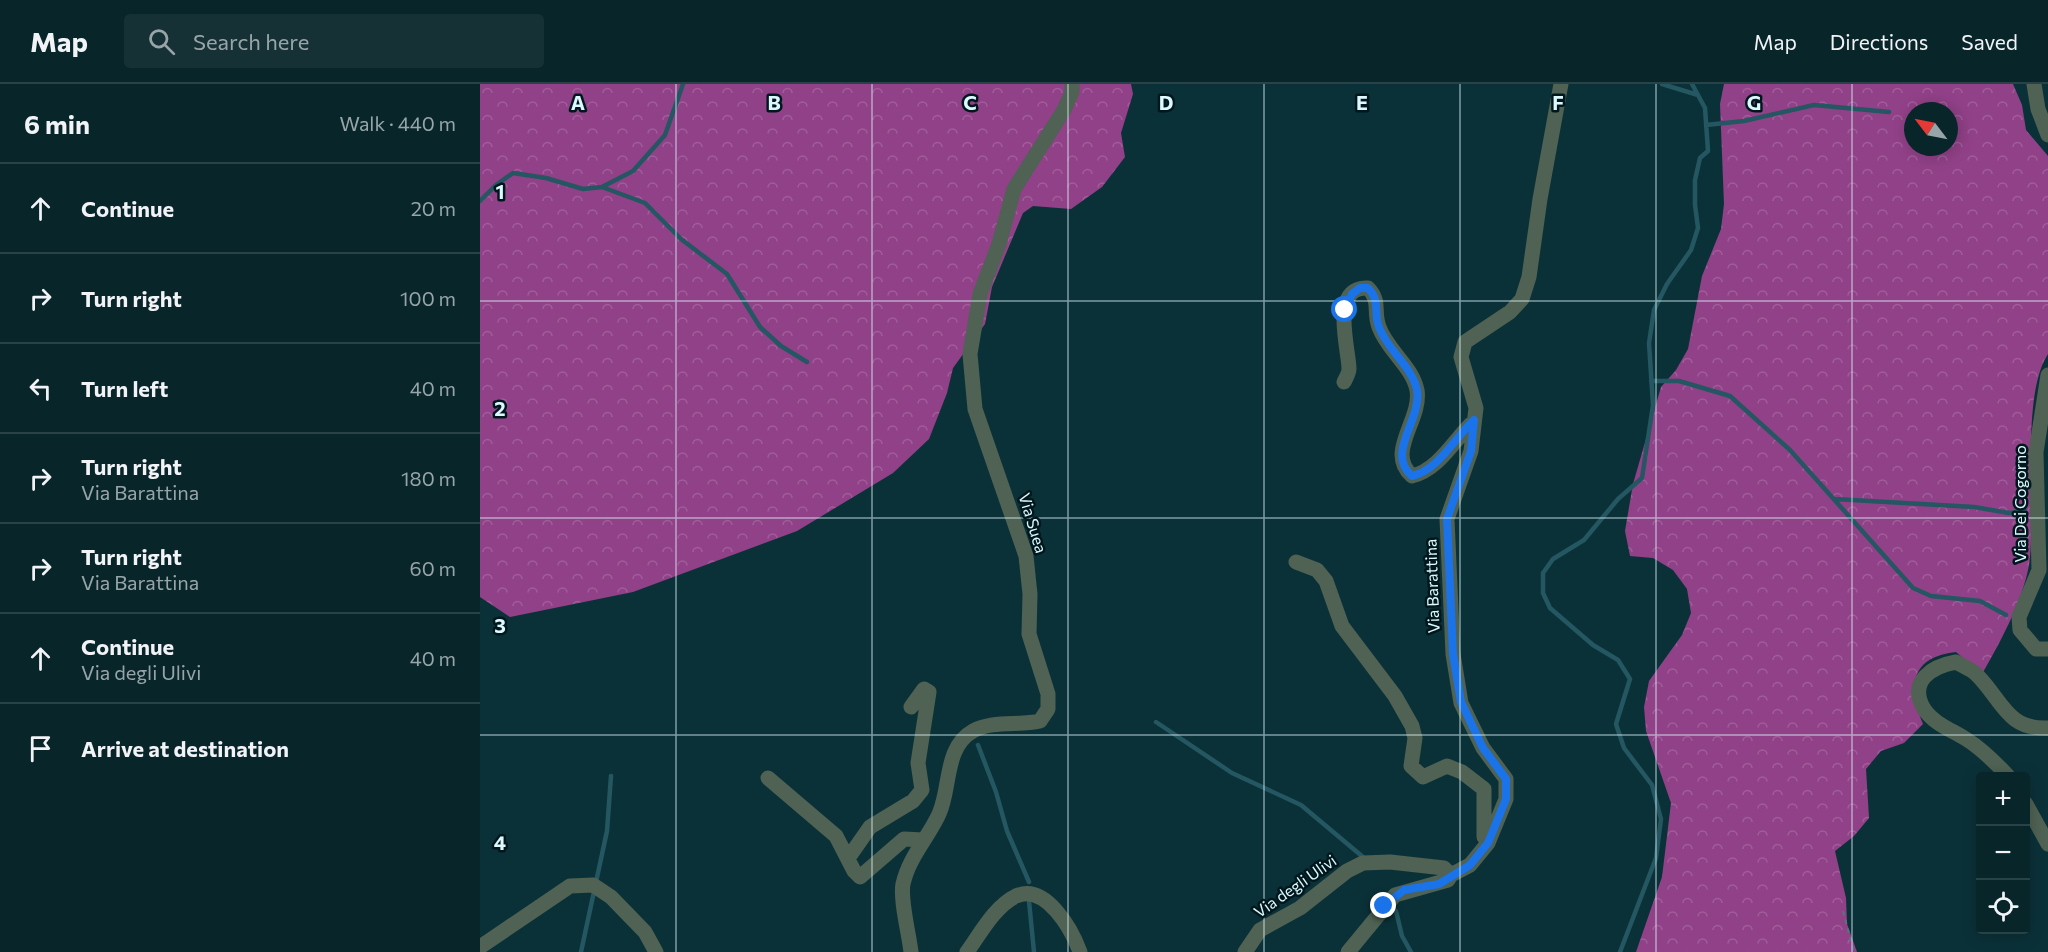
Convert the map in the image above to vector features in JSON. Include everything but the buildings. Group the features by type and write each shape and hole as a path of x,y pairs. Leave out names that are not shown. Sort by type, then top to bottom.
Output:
{"street":[{"name":"Via Suea","path":"911,952 902,900 903,884 923,840 939,814 956,749 972,732 994,724 1025,724 1041,721 1048,709 1048,694 1029,634 1030,594 1026,556 975,409 969,354 980,294 999,244 1014,189 1064,110 1072,92 1072,84"},
{"name":"Via Barattina","path":"1451,875 1470,865 1488,843 1506,799 1506,779 1483,748 1461,702 1453,654 1447,519 1471,451 1476,408 1461,357 1465,342 1510,312 1522,299 1529,277 1540,199 1561,84"},
{"path":"2034,84 2038,109 2048,135"},
{"path":"1344,382 1350,370 1342,331 1345,310 1352,294 1360,288 1368,288 1378,302 1378,324 1388,345 1412,376 1417,390 1417,404 1400,457 1403,468 1412,476 1422,474 1460,439 1474,420"},
{"name":"Via Dei Cogorno","path":"2048,375 2036,452 2039,570 2019,617 2020,630 2036,648 2048,649"},
{"path":"1296,562 1317,570 1326,580 1342,626 1406,716 1415,738 1411,766 1415,772 1423,777 1447,766 1462,772 1484,789 1484,837 1488,843"},
{"path":"2004,772 1993,759 1967,739 1940,724 1924,708 1920,691 1923,677 1937,665 1956,662 1976,674 2014,721 2033,729 2048,728"},
{"path":"849,857 870,827 913,801 922,790 918,763 928,692 924,689 910,707"},
{"path":"768,778 836,836 849,857 854,871 860,877 904,839 923,840"},
{"path":"2030,813 2048,844"},
{"name":"Via degli Ulivi","path":"1245,952 1260,930 1300,908 1347,871 1364,863 1390,862 1444,868 1451,875"},
{"path":"1348,952 1395,896 1404,890 1439,884 1451,875"},
{"path":"480,947 570,886 593,885 611,897 645,932 656,952"},
{"path":"967,952 994,915 1014,897 1024,894 1043,900 1060,915 1073,934 1080,952"}],"path":[{"path":"1843,911 1854,952"}],"green space":[{"path":"480,84 1131,84 1133,94 1121,133 1125,157 1102,187 1071,209 1033,206 1023,213 992,287 985,324 953,368 947,393 929,439 893,473 797,531 633,592 510,617 480,597"},
{"path":"1724,84 2013,84 2022,105 2026,130 2048,156 2048,354 2034,395 2028,571 2012,617 1982,674 1956,652 1929,660 1916,676 1914,687 1923,724 1904,743 1881,751 1866,769 1869,818 1854,836 1835,851 1846,898 1847,924 1857,952 1636,952 1662,877 1671,803 1646,731 1644,707 1649,681 1682,635 1691,613 1687,589 1673,570 1653,558 1630,556 1625,531 1633,484 1661,387 1676,370 1688,349 1702,276 1721,229 1724,204 1720,104"}],"waterway":[{"path":"480,201 496,185 513,173 546,178 583,189 602,187 633,171 665,135 683,84"},
{"path":"1662,84 1698,95"},
{"path":"1620,952 1656,858 1661,819 1652,785 1624,748 1616,724 1630,679 1618,660 1593,645 1550,608 1543,593 1543,573 1553,559 1584,540 1618,499 1642,478 1653,405 1649,343 1654,310 1667,284 1691,250 1698,228 1695,180 1700,158 1708,151 1705,108 1692,84"},
{"path":"1706,125 1744,121 1814,105 1889,112"},
{"path":"602,187 645,203 681,239 727,274 760,327 781,346 807,362"},
{"path":"1651,381 1679,381 1730,396 1790,450 1913,588 1931,596 1980,601 2006,615"},
{"path":"1834,499 1974,507 2009,513 2025,511"},
{"path":"1156,722 1232,773 1301,805 1363,857"},
{"path":"978,745 996,792 1007,831 1029,882"},
{"path":"581,952 607,831 611,776"},
{"path":"1029,901 1034,952"},
{"path":"1396,911 1402,936 1411,952"}],"route":[{"path":"1345,310 1352,294 1360,288 1368,288 1374,293 1378,302 1378,324 1388,345 1412,376 1417,390 1417,404 1400,457 1403,468 1412,476 1422,474 1460,439 1474,420 1471,451 1447,519 1453,654 1461,702 1483,748 1506,779 1506,799 1488,843 1470,865 1439,884 1404,890 1384,906"}]}
